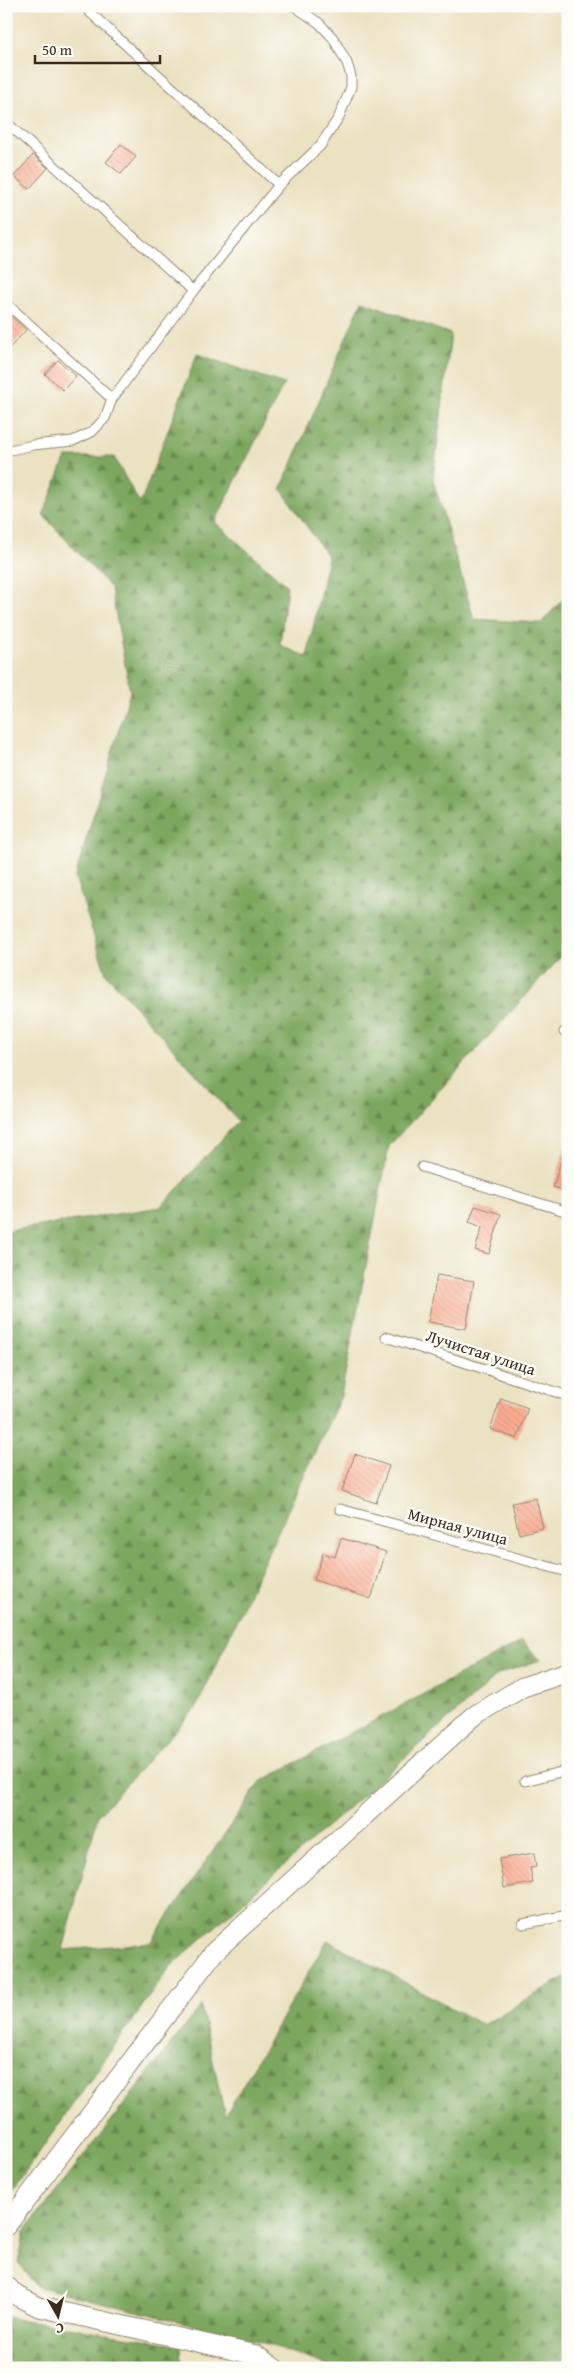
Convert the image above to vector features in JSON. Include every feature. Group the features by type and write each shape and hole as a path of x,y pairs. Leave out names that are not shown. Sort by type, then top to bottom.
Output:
{"street":[{"path":"6,2226 214,1951 474,1716 523,1687 568,1672"},
{"path":"6,2285 15,2295 39,2307 256,2355 274,2368"}],"lane":[{"path":"83,6 279,185"},
{"path":"6,451 33,445 73,441 92,432 105,418 112,399 193,291 279,185 320,146 339,117 351,87 351,76 347,63 333,38 319,23 294,6"},
{"path":"6,122 193,291"},
{"path":"6,303 112,399"},
{"path":"422,1167 568,1212"},
{"name":"Лучистая улица","path":"386,1337 568,1396"},
{"name":"Мирная улица","path":"340,1509 568,1572"},
{"path":"525,1781 568,1770"},
{"path":"523,1924 568,1914"}],"green space":[{"path":"362,301 451,334 433,480 474,619 541,623 568,594 568,949 389,1146 341,1396 196,1708 98,1815 63,1950 150,1943 260,1782 522,1641 540,1660 499,1674 170,1967 6,2199 6,1231 161,1207 238,1121 106,974 75,877 130,692 111,588 43,515 66,457 114,457 140,504 197,354 284,384 215,522 287,586 280,645 307,657 328,557 281,489"},
{"path":"327,1940 483,2025 568,1975 568,2368 335,2368 261,2342 36,2286 19,2263 24,2232 201,2006 225,2116"},
{"path":"6,2317 181,2345 182,2368 6,2368"}],"building":[{"path":"121,144 136,157 121,174 106,162"},
{"path":"33,155 48,168 29,189 14,176"},
{"path":"11,316 26,330 6,352 6,322"},
{"path":"58,360 76,376 63,390 45,374"},
{"path":"565,1148 568,1149 568,1192 553,1187"},
{"path":"475,1206 501,1214 489,1254 475,1250 482,1227 469,1222"},
{"path":"437,1275 474,1281 466,1329 428,1322"},
{"path":"501,1398 528,1408 517,1439 490,1429"},
{"path":"355,1454 389,1466 376,1503 342,1491"},
{"path":"536,1498 543,1528 519,1534 512,1503"},
{"path":"341,1538 386,1552 371,1599 314,1580 323,1553 335,1557"},
{"path":"534,1853 536,1867 530,1868 533,1883 504,1888 499,1859"}]}
